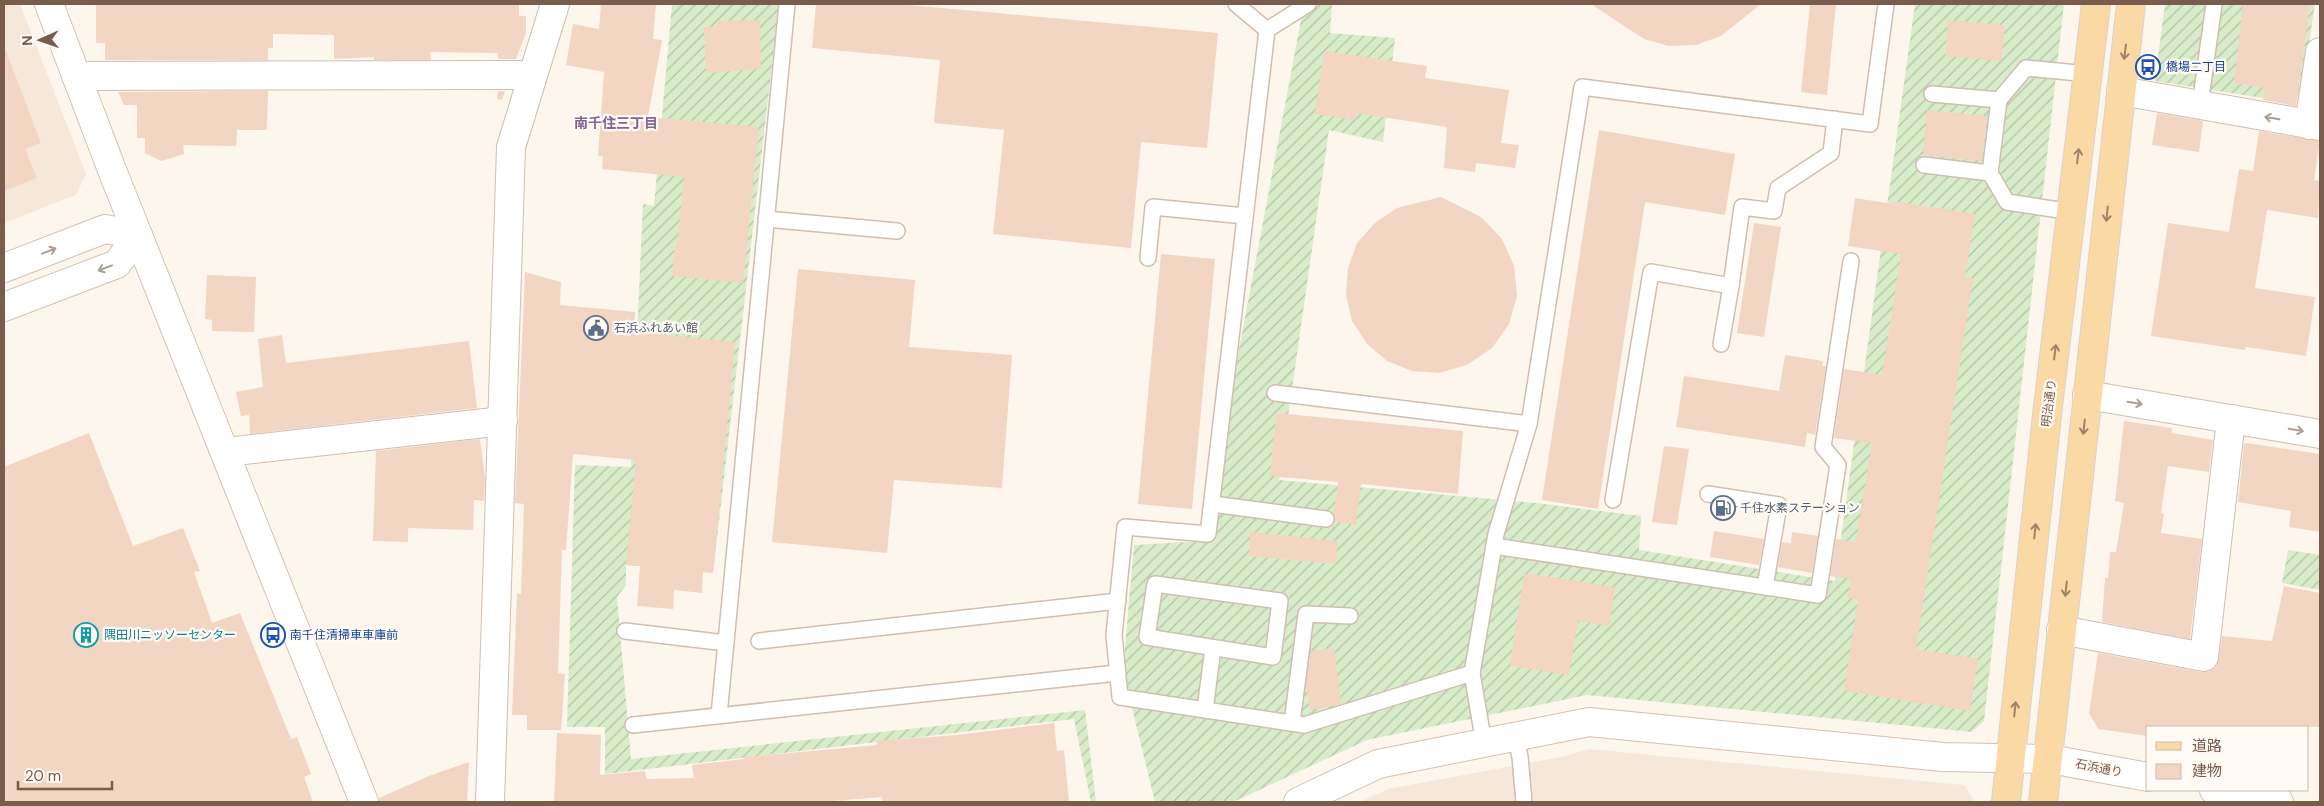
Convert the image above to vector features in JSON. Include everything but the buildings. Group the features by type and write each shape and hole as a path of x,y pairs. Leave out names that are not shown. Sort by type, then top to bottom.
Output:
{"main road":[{"name":"明治通り","path":"2006,802 2047,415 2096,4"},
{"path":"2044,802 2050,759 2061,630 2131,4"}],"street":[{"path":"49,4 138,235 364,802"},
{"path":"490,802 511,147 554,4"},
{"path":"2121,91 2315,126 2320,52"},
{"path":"76,76 532,75"},
{"path":"4,268 105,229 138,235"},
{"path":"4,307 117,264 138,235"},
{"path":"2087,395 2320,434"},
{"path":"2061,630 2204,657 2231,418"},
{"path":"226,452 503,420"},
{"name":"石浜通り","path":"1298,802 1378,764 1589,722 1943,756 2050,759 2146,777"},
{"path":"2219,791 2279,802"}],"lane":[{"path":"719,715 787,4"},
{"path":"1236,4 1266,30"},
{"path":"1266,30 1308,4"},
{"path":"1484,744 1472,673 1496,534 1529,424 1582,87 1870,124 1886,4"},
{"path":"2200,105 2214,4"},
{"path":"1266,30 1208,534 1125,527 1114,635 1120,697 1304,725 1472,673"},
{"path":"2072,212 2007,202 1990,173 1999,100 2026,68 2088,74"},
{"path":"1932,94 1999,100"},
{"path":"1721,344 1742,207 1774,211 1778,188 1831,153 1834,119"},
{"path":"1924,165 1990,173"},
{"path":"1148,258 1153,207 1245,216"},
{"path":"766,219 897,231"},
{"path":"1494,546 1818,595 1838,465 1823,447 1851,261"},
{"path":"1612,500 1651,272 1730,286"},
{"path":"1275,393 1529,424"},
{"path":"1708,494 1779,505 1765,587"},
{"path":"1212,504 1326,519"},
{"path":"1155,584 1280,601 1273,656 1213,648 1147,637 1155,584"},
{"path":"759,641 1118,601"},
{"path":"1292,723 1306,614 1350,616"},
{"path":"625,630 726,643"},
{"path":"1205,710 1213,648"},
{"path":"633,724 1118,673"},
{"path":"1516,737 1520,757 1524,802"}],"shaded area":[{"path":"4,4 20,4 86,174 76,195 4,223"},
{"path":"1589,749 1964,785 1974,802 1360,802 1388,789 1566,756"}],"green space":[{"path":"672,4 779,4 713,573 626,565 626,585 617,597 631,759 1085,710 1096,802 1091,802 1074,719 605,774 605,727 567,727 575,465 631,467 643,204 654,206"},
{"path":"1304,4 1332,4 1330,33 1395,38 1383,142 1329,130 1279,480 1536,503 1641,516 1639,550 1835,581 1915,4 2064,4 1984,721 1972,732 1587,695 1367,740 1233,802 1155,802 1123,671 1134,545 1203,541"},
{"path":"2165,4 2315,4 2301,95 2288,102 2155,81"},
{"path":"2288,550 2320,555 2320,590 2282,583"}],"place":[{"name":"橋場二丁目","path":"2148,67"},
{"name":"石浜ふれあい館","path":"596,328"},
{"name":"千住水素ステーション","path":"1723,508"},
{"name":"隅田川ニッソーセンター","path":"86,635"},
{"name":"南千住清掃車車庫前","path":"273,635"}],"district":[{"name":"南千住三丁目","path":"616,123"}]}
